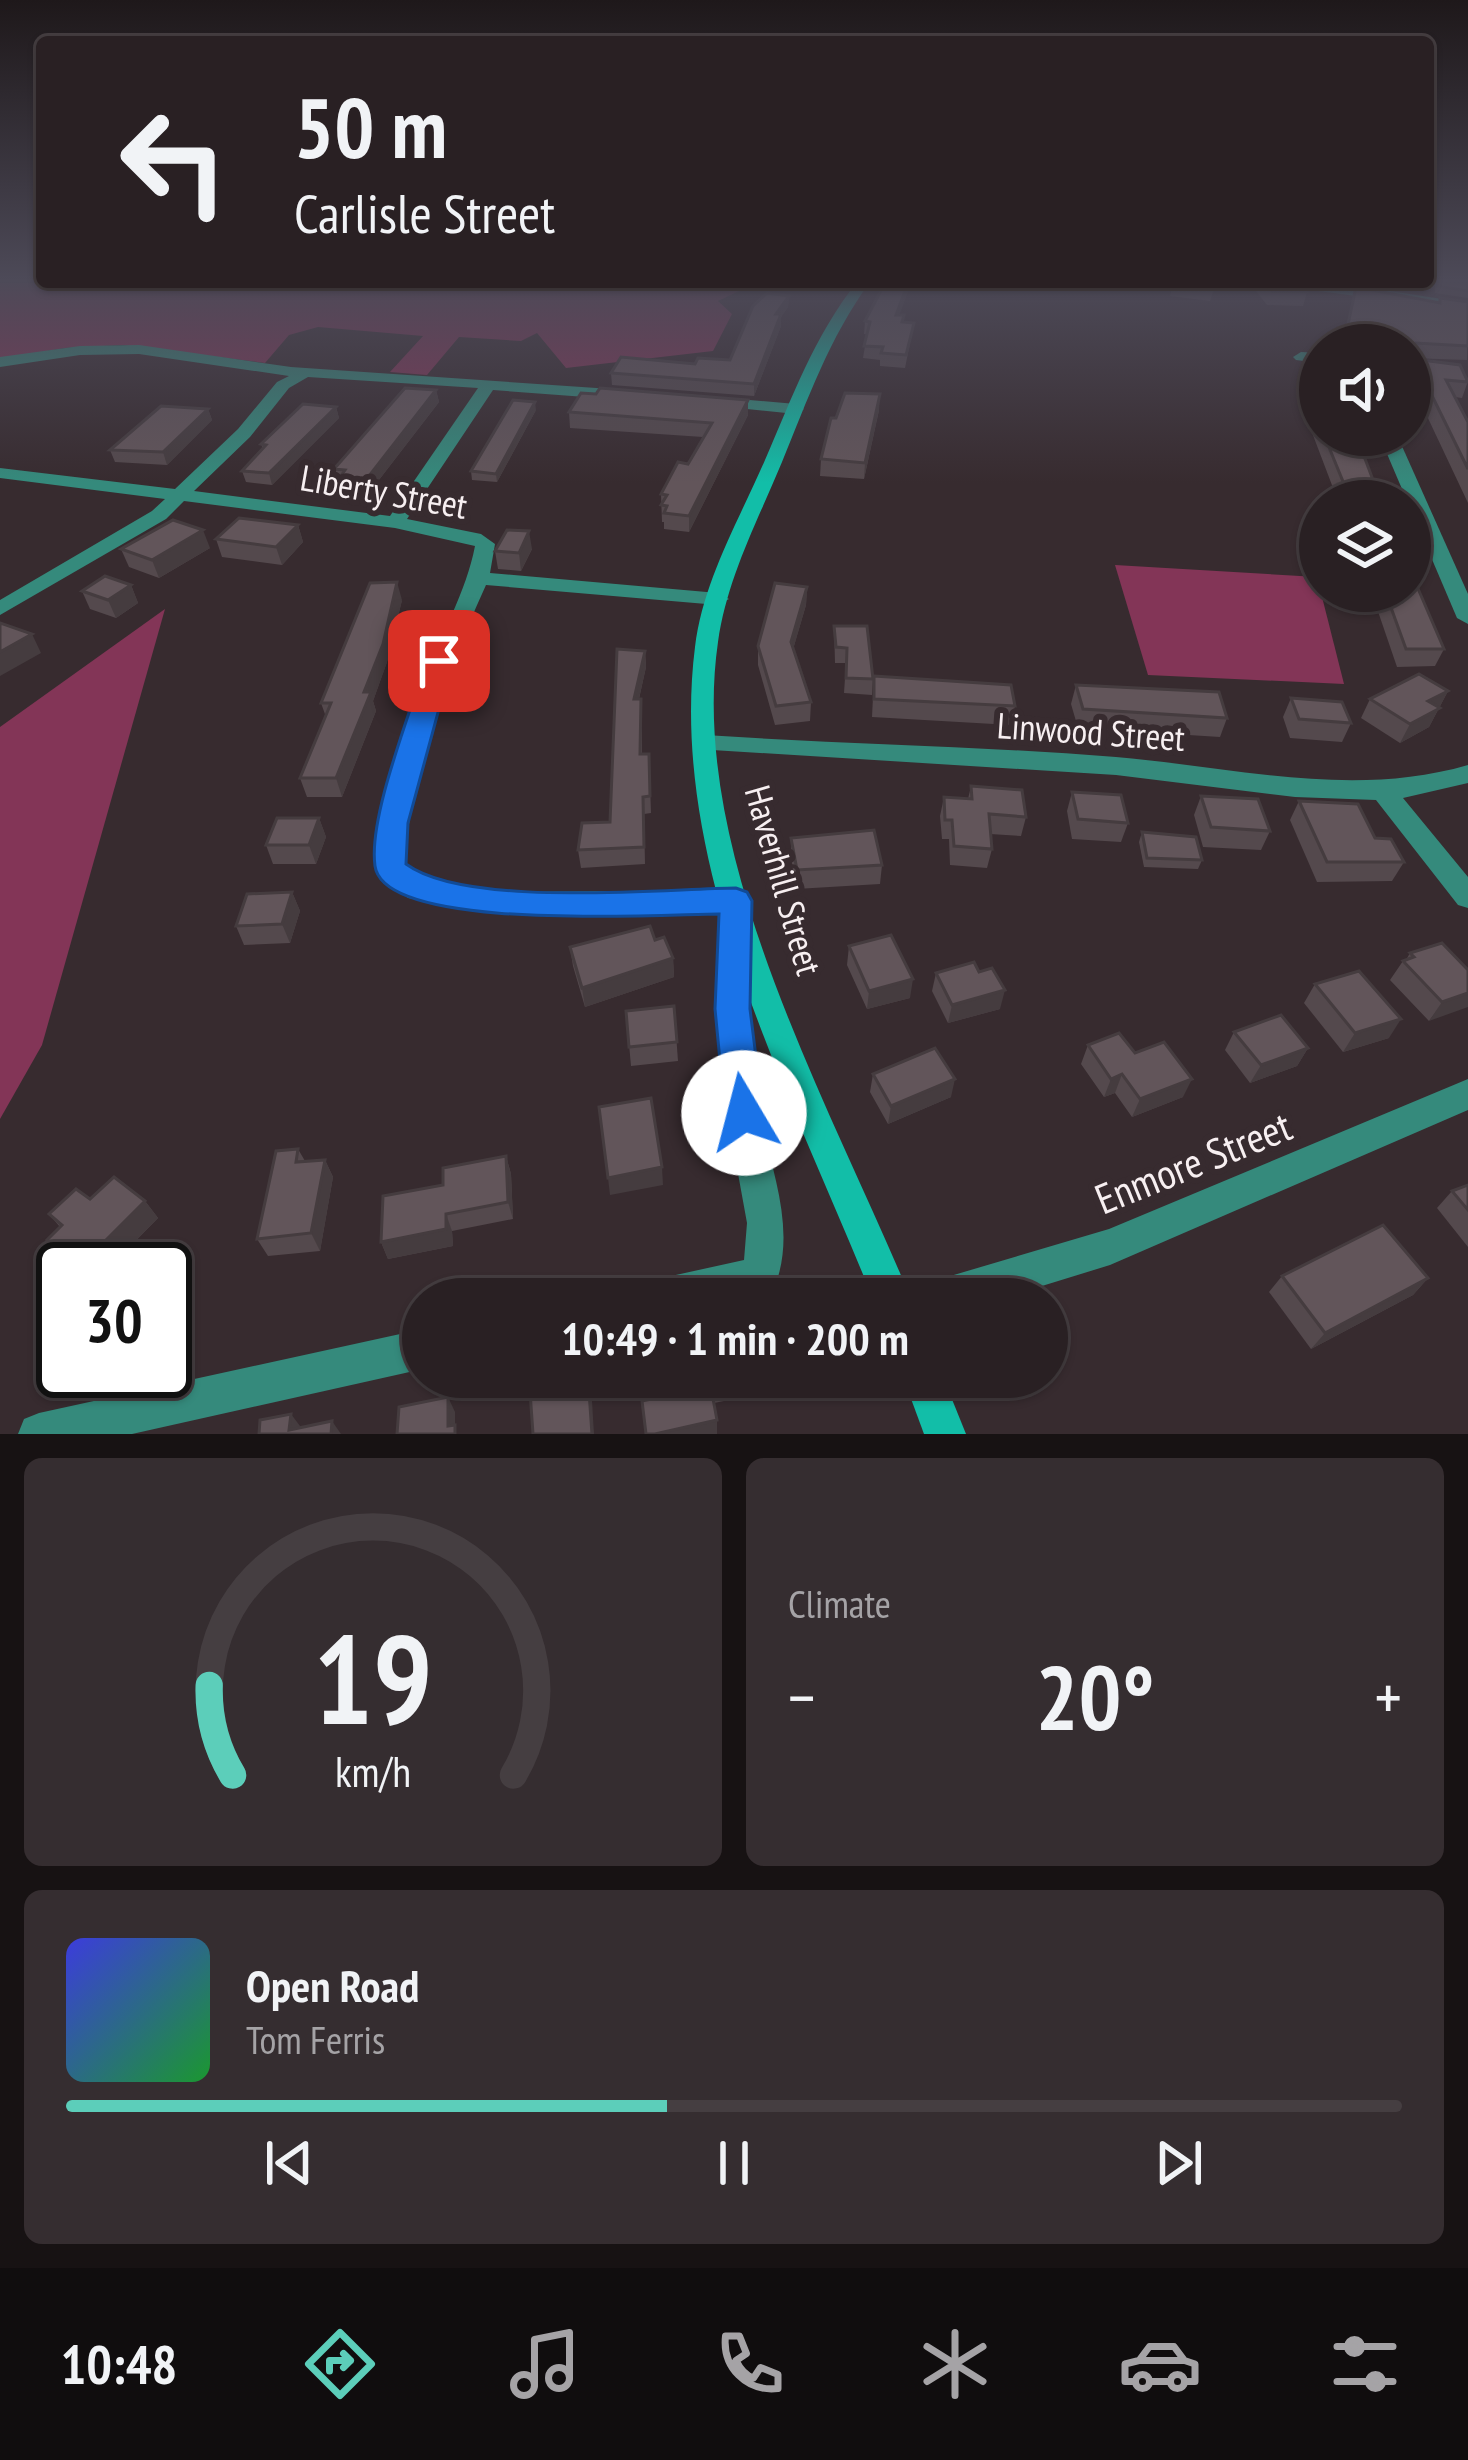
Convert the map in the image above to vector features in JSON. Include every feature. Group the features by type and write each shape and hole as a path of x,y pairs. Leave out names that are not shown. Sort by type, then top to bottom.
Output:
{"main road":[{"name":"Haverhill Street","path":"819,349 718,599 706,646 706,743 718,840 736,901 883,1278"},
{"path":"931,1398 945,1434"}],"street":[{"path":"0,362 73,351 133,350 302,375 336,373 644,397"},
{"path":"0,609 104,551 184,494 283,386 302,375"},
{"path":"394,522 488,385"},
{"path":"689,400 796,410"},
{"path":"1397,456 1468,618"},
{"name":"Liberty Street","path":"0,472 394,522 485,544 479,578 718,599"},
{"path":"479,578 439,661 393,823 390,869 418,890 512,903 736,901 733,1009 737,1080 765,1222 761,1275 748,1278"},
{"name":"Linwood Street","path":"706,743 1123,766 1260,782 1381,789 1434,785 1468,774"},
{"path":"1381,789 1468,897"},
{"name":"Enmore Street","path":"1006,1278 1110,1246 1468,1094"},
{"path":"39,1434 402,1354"}],"shaded area":[{"path":"0,349 60,349 0,359"},
{"path":"153,349 277,349 265,363"},
{"path":"411,349 449,349 427,375 390,372"},
{"path":"550,349 714,349 713,351 566,368"},
{"path":"1115,565 1299,576 1299,612 1326,612 1344,684 1148,675"},
{"path":"165,609 42,1045 0,1119 0,727"}],"building":[{"path":"735,349 768,349 754,384 611,373 621,357 695,364 698,358 730,360"},
{"path":"882,349 908,349 906,355 881,353"},
{"path":"1431,361 1460,365 1468,382 1446,380 1468,422 1468,469 1431,394"},
{"path":"405,388 436,390 362,485 335,484 345,470 334,469"},
{"path":"600,388 748,400 689,516 664,513 667,506 661,505 667,495 661,494 678,462 688,464 712,423 569,412 581,393 596,394"},
{"path":"845,393 880,394 865,463 821,459 831,418 836,418"},
{"path":"513,400 535,402 496,474 471,471"},
{"path":"303,404 336,407 269,473 242,471 266,445 261,444"},
{"path":"161,406 208,409 163,452 110,450"},
{"path":"1333,456 1364,456 1373,480 1342,480"},
{"path":"239,518 298,525 276,547 216,539"},
{"path":"173,520 203,530 152,560 121,549"},
{"path":"507,530 529,531 519,553 495,551"},
{"path":"105,576 131,585 108,600 82,591"},
{"path":"397,582 383,644 364,692 371,692 336,778 300,778 331,703 321,703 370,583"},
{"path":"775,583 807,587 791,642 811,702 776,706 758,646"},
{"path":"1393,612 1428,612 1444,649 1406,649"},
{"path":"0,623 32,634 0,652"},
{"path":"834,626 867,626 873,679 846,678 847,648 836,647"},
{"path":"617,649 645,651 634,699 641,699 640,754 649,754 650,796 643,797 644,847 578,850 582,823 610,822"},
{"path":"1419,674 1448,691 1428,701 1440,708 1410,724 1370,699"},
{"path":"874,676 1011,685 1015,706 874,699"},
{"path":"1076,685 1219,692 1227,718 1083,709"},
{"path":"1291,698 1342,702 1351,723 1299,719"},
{"path":"971,786 1022,790 1026,817 989,814 992,849 954,846 952,820 945,820 944,797 972,799"},
{"path":"1072,792 1121,795 1128,823 1078,819"},
{"path":"1201,796 1258,799 1270,831 1211,827"},
{"path":"1299,801 1358,804 1375,838 1391,839 1404,862 1327,862"},
{"path":"277,818 319,818 309,845 266,845"},
{"path":"874,830 882,865 797,870 791,838"},
{"path":"1142,832 1196,837 1202,860 1147,858"},
{"path":"292,892 282,924 236,926 247,894"},
{"path":"650,926 655,940 664,937 673,958 582,988 570,947"},
{"path":"891,935 913,979 869,991 849,946"},
{"path":"1442,943 1468,970 1468,993 1442,1002 1403,961 1414,957 1410,953"},
{"path":"974,962 979,972 992,968 1005,990 952,1005 936,973"},
{"path":"1359,971 1401,1019 1355,1033 1315,984"},
{"path":"674,1006 677,1042 629,1047 626,1011"},
{"path":"1281,1015 1308,1048 1261,1065 1234,1032"},
{"path":"1119,1033 1135,1053 1164,1042 1192,1079 1140,1099 1122,1074 1111,1079 1088,1045"},
{"path":"935,1048 955,1079 891,1106 873,1074"},
{"path":"651,1098 662,1167 608,1178 599,1107"},
{"path":"298,1149 296,1162 325,1160 311,1233 257,1239 276,1151"},
{"path":"506,1156 508,1202 446,1214 446,1229 381,1242 383,1196 443,1185 443,1168"},
{"path":"114,1177 145,1201 104,1242 47,1240 62,1225 49,1214 76,1189 90,1199"},
{"path":"1468,1185 1468,1210 1452,1191"},
{"path":"1383,1225 1428,1278 1325,1333 1282,1276"},
{"path":"448,1398 448,1426 455,1425 455,1434 397,1434 399,1407"},
{"path":"530,1398 589,1398 592,1434 533,1434"},
{"path":"713,1398 717,1420 646,1434 642,1401"},
{"path":"291,1414 289,1430 332,1421 331,1434 259,1434 260,1420"}],"route":[{"path":"439,661 393,823 390,869 418,890 512,903 736,901 733,1009 744,1113"}]}
